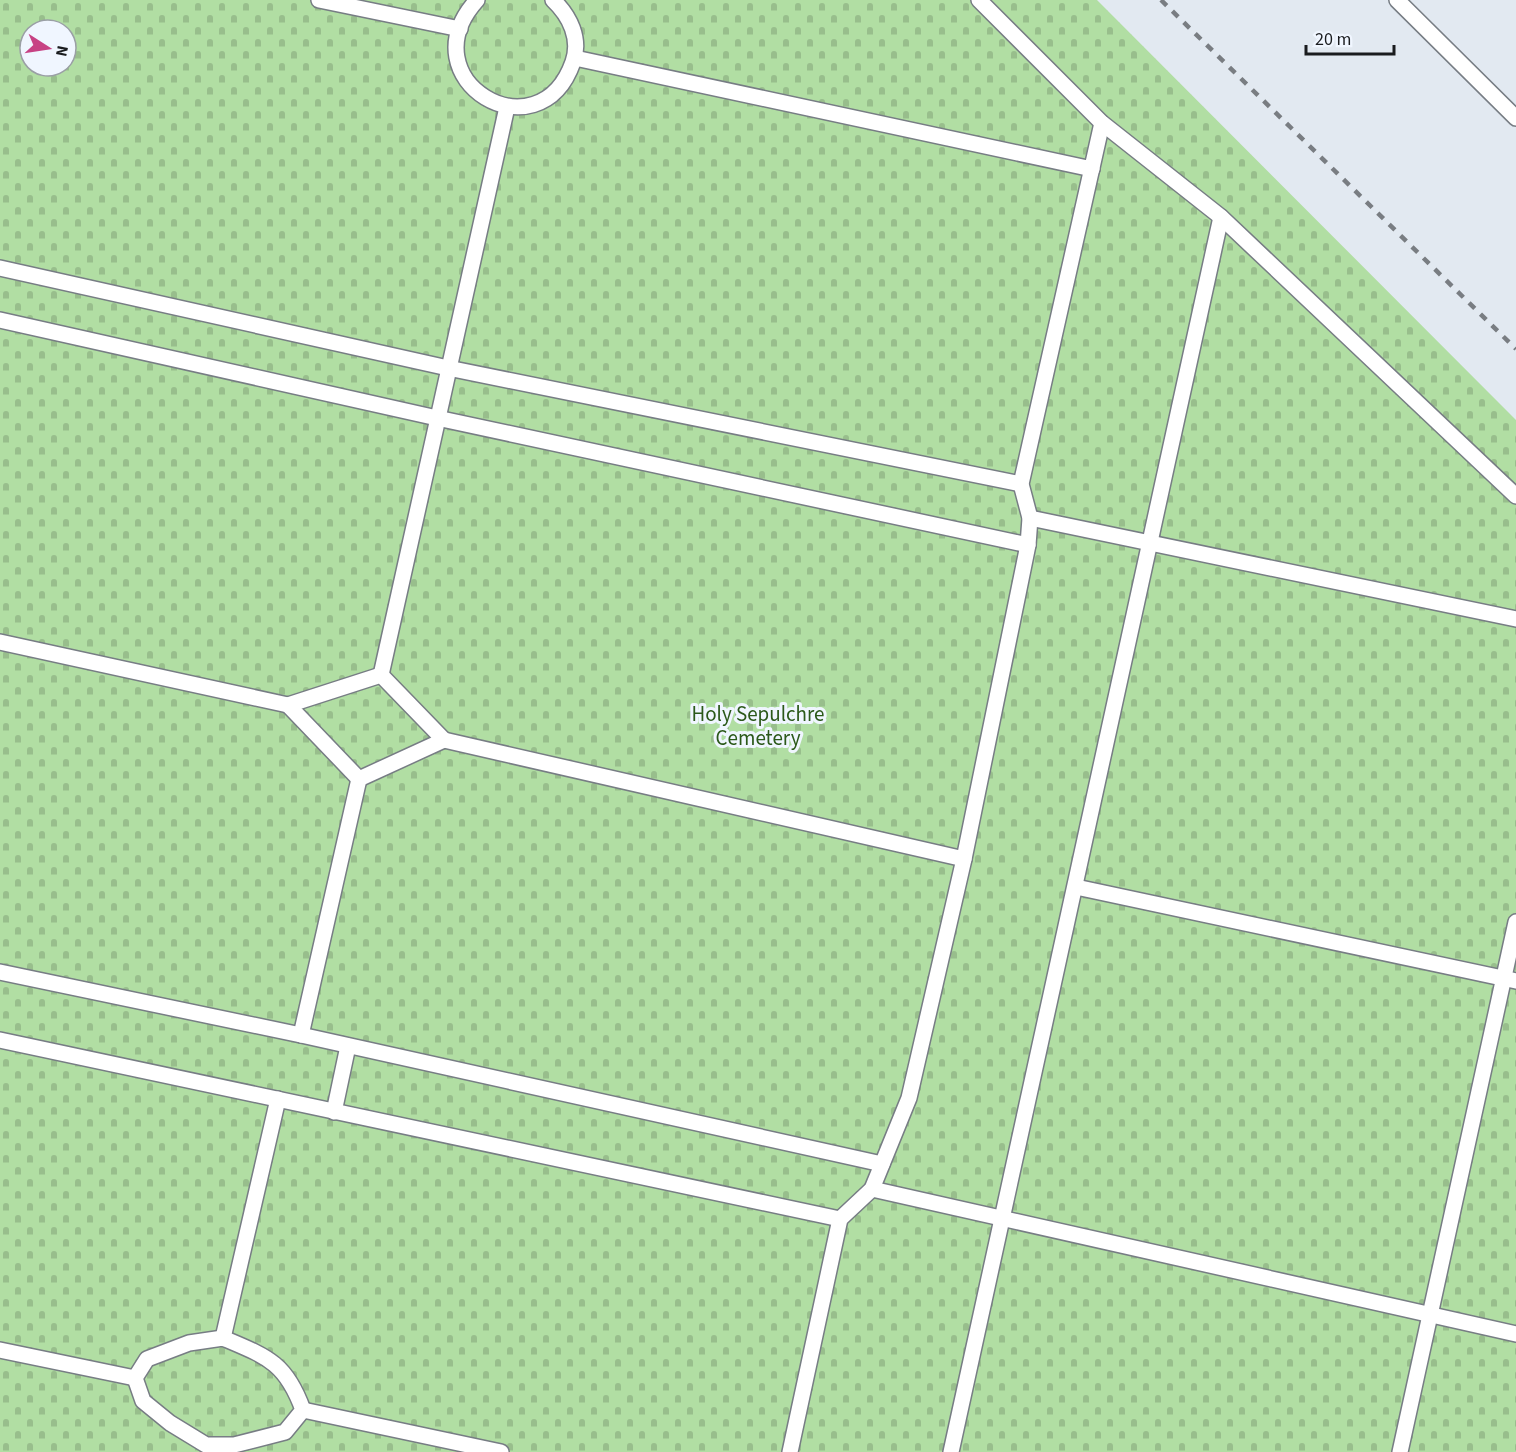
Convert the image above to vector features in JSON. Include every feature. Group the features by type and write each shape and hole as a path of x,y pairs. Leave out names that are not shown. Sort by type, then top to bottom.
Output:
{"lane":[{"path":"319,0 460,29"},
{"path":"477,0 464,14 460,29 455,53 460,72 471,89 488,101 507,107 534,104 558,90 569,75 575,57 576,40 571,23 553,0"},
{"path":"979,0 1102,123 1221,217 1516,496"},
{"path":"1397,0 1516,118"},
{"path":"575,57 1092,169"},
{"path":"381,675 507,107"},
{"path":"790,1452 840,1220 872,1189 909,1098 964,859 1028,545 1030,519 1021,484 1102,123"},
{"path":"951,1452 1152,544 1221,217"},
{"path":"0,268 448,368 1021,484"},
{"path":"0,320 437,418 1028,545"},
{"path":"1030,519 1516,619"},
{"path":"0,642 288,705 381,675"},
{"path":"381,675 444,740 964,859"},
{"path":"288,705 359,779"},
{"path":"359,779 444,740"},
{"path":"300,1035 359,779"},
{"path":"1076,887 1510,979"},
{"path":"1400,1452 1430,1315 1510,979 1516,922"},
{"path":"0,972 300,1035 882,1164"},
{"path":"0,1040 840,1220"},
{"path":"334,1112 348,1046"},
{"path":"224,1338 278,1099"},
{"path":"872,1189 1516,1334"},
{"path":"224,1338 280,1366 295,1389 303,1410 285,1432 234,1445 206,1448 142,1401 135,1378 147,1359 189,1343 224,1338"},
{"path":"0,1350 135,1378"},
{"path":"303,1410 501,1452"}],"green space":[{"name":"Holy Sepulchre Cemetery","path":"0,0 1097,0 1516,420 1516,1452 0,1452"}],"railway":[{"path":"1161,0 1516,349"}]}
